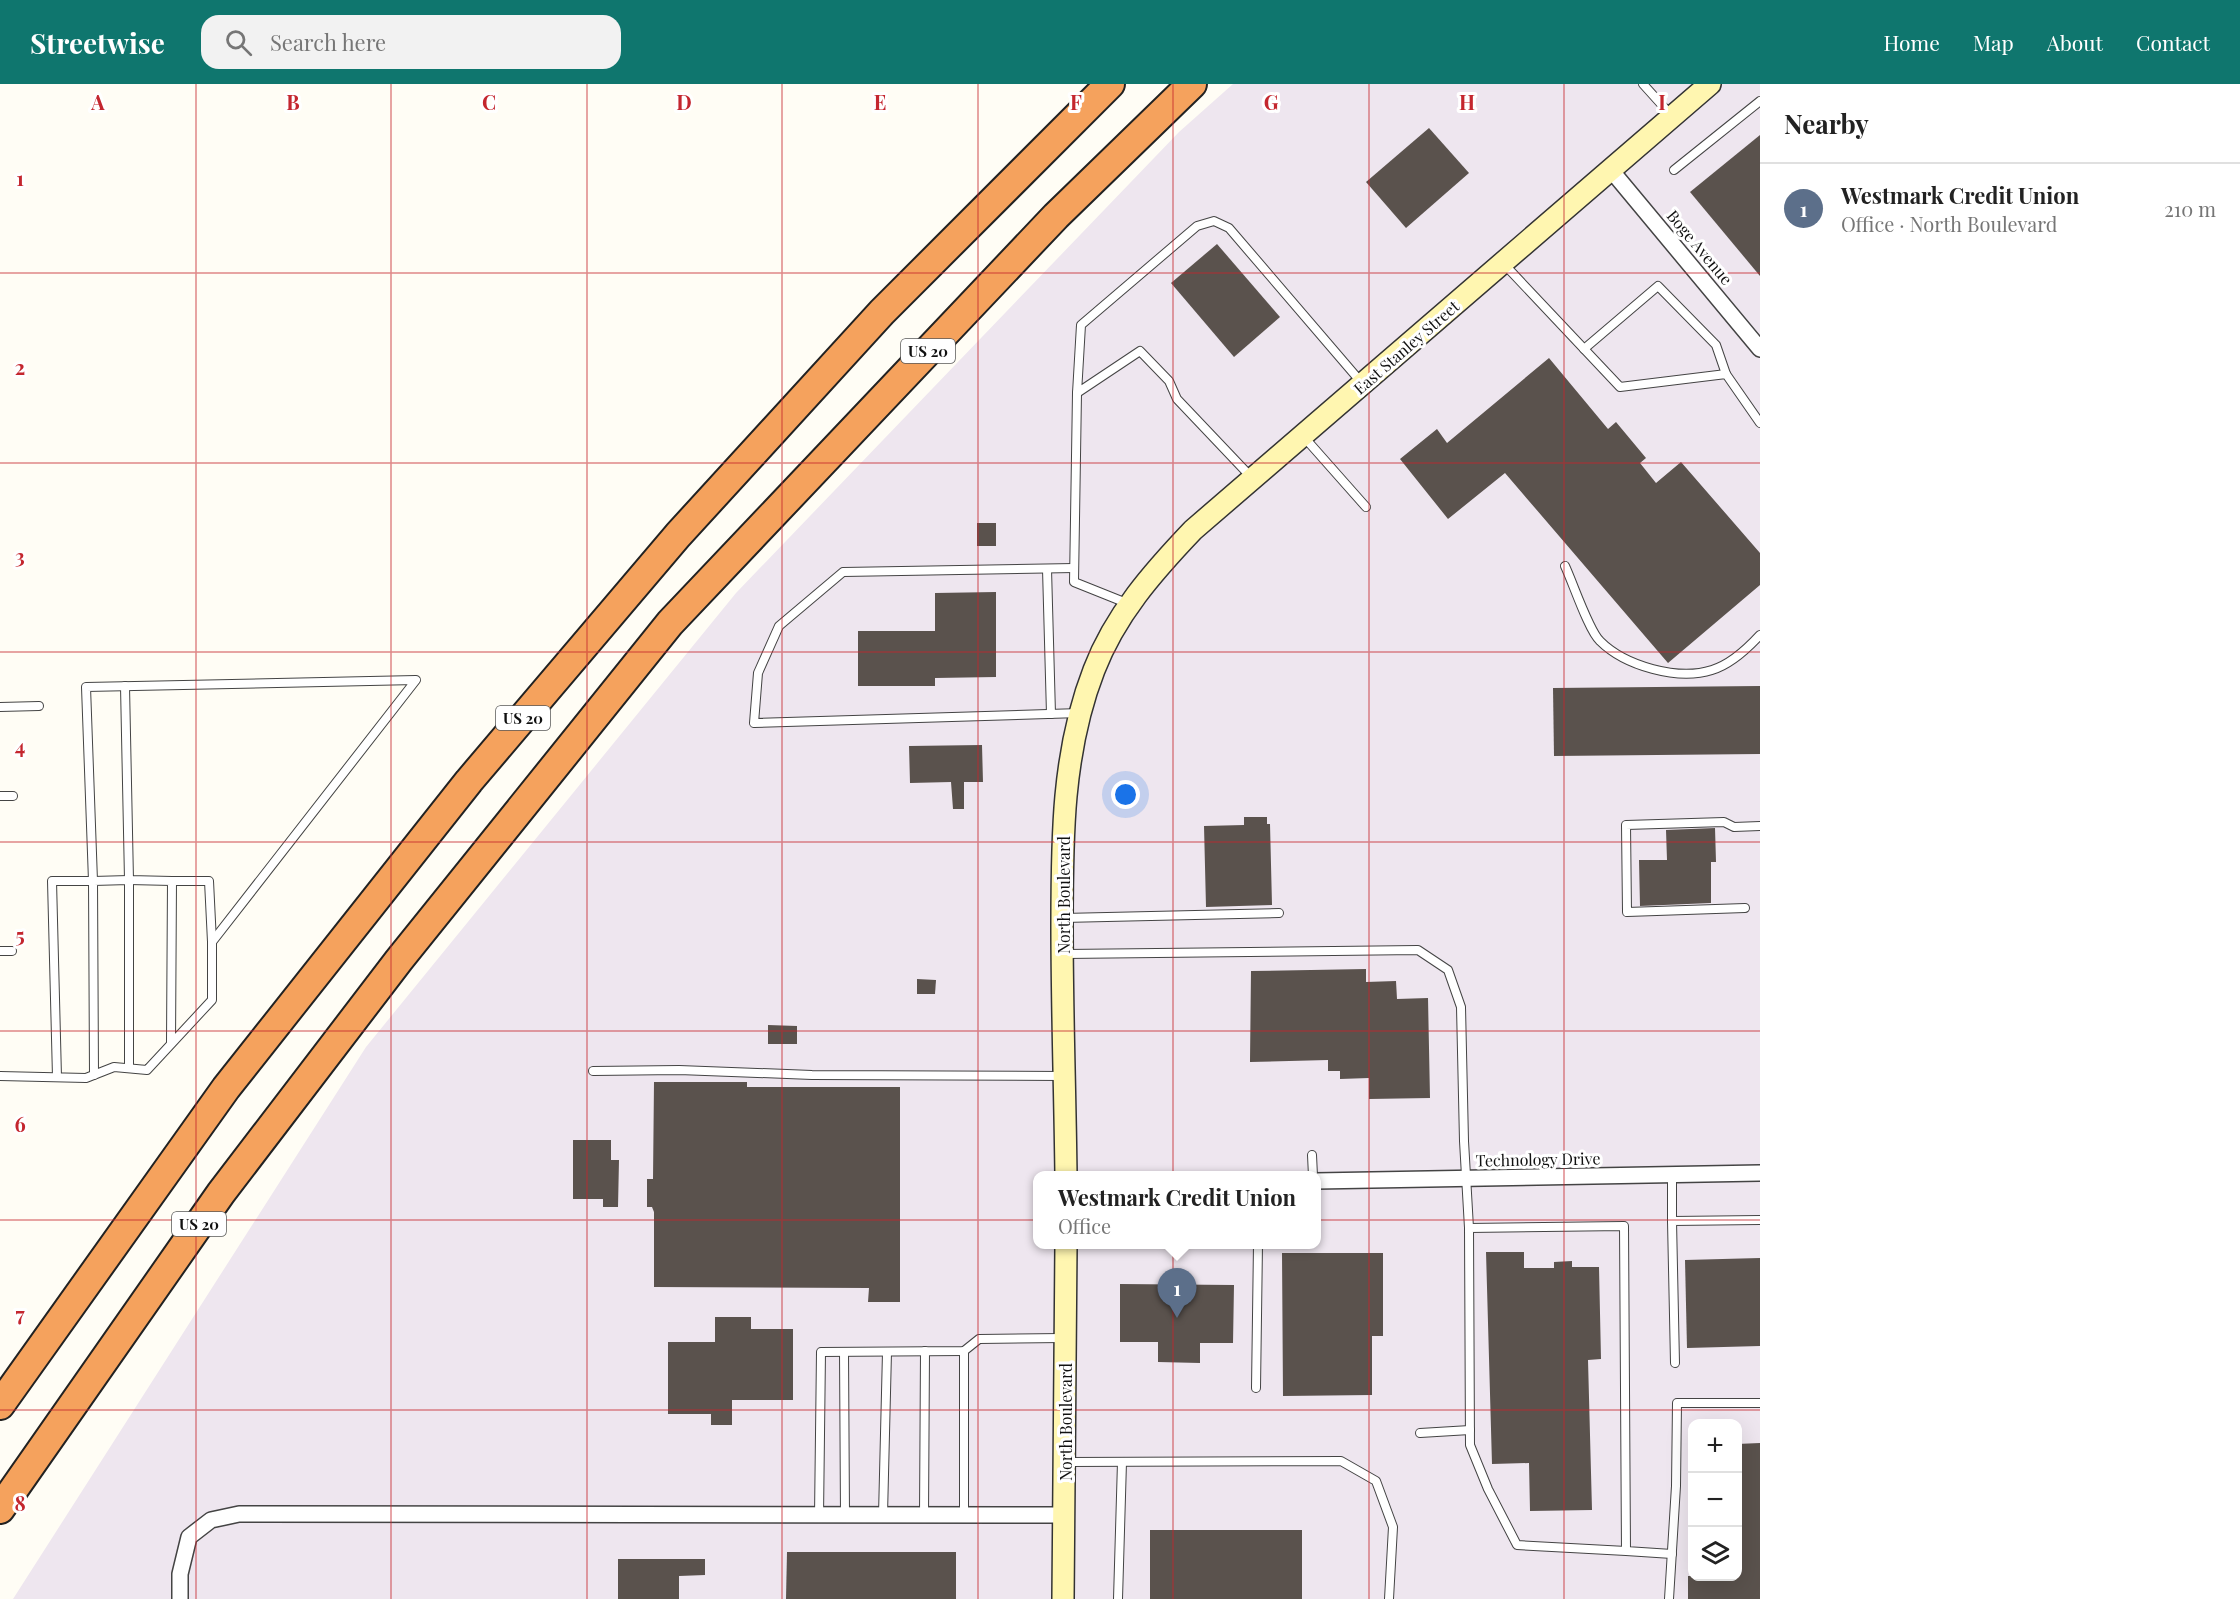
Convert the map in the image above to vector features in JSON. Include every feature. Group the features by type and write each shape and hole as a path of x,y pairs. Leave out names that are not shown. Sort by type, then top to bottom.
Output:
{"highway":[{"name":"US 20","path":"0,1405 226,1088 476,773 678,535 882,312 1110,84"},
{"name":"US 20","path":"0,1509 221,1193 399,960 670,623 1056,216 1192,84"}],"street":[{"name":"East Stanley Street","path":"1117,624 1152,572 1193,530 1710,84"},
{"name":"Boge Avenue","path":"1611,170 1760,350"},
{"name":"North Boulevard","path":"1066,1171 1062,954 1065,788 1080,713 1094,669 1117,624"},
{"name":"Technology Drive","path":"1321,1181 1760,1173"},
{"name":"North Boulevard","path":"1063,1599 1066,1249"},
{"path":"180,1599 180,1574 189,1537 211,1520 240,1514 1065,1515"}],"lane":[{"path":"1643,84 1673,118"},
{"path":"1674,170 1760,100"},
{"path":"1130,604 1074,582 1077,393 1081,325 1197,226 1214,221 1229,228 1363,385"},
{"path":"1503,263 1620,387 1726,374"},
{"path":"1584,349 1658,286 1716,345 1726,374 1760,423"},
{"path":"1077,393 1140,351 1169,381 1177,399 1253,479"},
{"path":"1303,436 1366,507"},
{"path":"1565,566 1598,640 1624,660 1647,669 1688,672 1712,670 1747,649 1760,635"},
{"path":"1047,568 1051,714"},
{"path":"1074,568 843,572 779,626 758,673 753,710 754,723 1080,713"},
{"path":"94,1075 93,881 86,687 416,680 212,942"},
{"path":"125,686 129,880 129,1068"},
{"path":"0,707 39,706"},
{"path":"0,796 13,796"},
{"path":"1745,908 1627,912 1626,825 1724,822 1734,827 1760,826"},
{"path":"0,1076 86,1078 114,1067 147,1070 212,1000 209,881 52,881 57,1077"},
{"path":"171,1043 172,881"},
{"path":"1062,918 1279,913"},
{"path":"1062,954 1418,950 1448,970 1461,1006 1464,1141 1469,1228 1470,1445 1483,1478 1517,1545 1672,1554"},
{"path":"0,951 12,951"},
{"path":"593,1071 1064,1076"},
{"path":"1312,1155 1313,1171"},
{"path":"1672,1174 1675,1363"},
{"path":"1672,1221 1760,1220"},
{"path":"1469,1228 1624,1226 1626,1551"},
{"path":"1256,1389 1258,1249"},
{"path":"819,1516 821,1352 964,1351 979,1339 1065,1338"},
{"path":"924,1515 925,1351"},
{"path":"964,1351 964,1515"},
{"path":"844,1352 845,1516"},
{"path":"883,1515 887,1352"},
{"path":"1669,1599 1677,1403 1760,1403"},
{"path":"1420,1432 1470,1430"},
{"path":"1065,1462 1341,1461 1376,1481 1393,1527 1389,1599"},
{"path":"1118,1599 1122,1462"}],"shaded area":[{"path":"1233,84 1760,84 1760,1599 13,1599 366,1047 736,593 1179,132"}],"building":[{"path":"1429,128 1469,173 1406,228 1366,182"},
{"path":"1760,135 1760,276 1690,192"},
{"path":"1217,244 1280,317 1234,357 1171,283"},
{"path":"1549,358 1608,429 1616,422 1646,458 1640,463 1656,483 1681,462 1760,553 1760,585 1668,663 1505,473 1448,519 1400,459 1437,429 1447,443"},
{"path":"977,523 996,523 996,546 977,546"},
{"path":"996,592 996,677 935,678 935,686 858,686 858,631 935,631 935,593"},
{"path":"1760,686 1760,754 1554,756 1553,688"},
{"path":"982,745 983,782 964,782 964,809 953,809 951,782 910,783 909,746"},
{"path":"1244,817 1267,817 1267,824 1270,824 1272,905 1206,907 1204,826 1244,825"},
{"path":"1715,828 1716,862 1711,862 1711,903 1640,906 1639,860 1667,860 1666,830"},
{"path":"1366,969 1366,982 1396,981 1397,999 1428,998 1430,1098 1369,1099 1369,1078 1340,1079 1340,1071 1328,1071 1328,1060 1250,1062 1251,971"},
{"path":"917,979 936,980 935,994 917,994"},
{"path":"768,1025 797,1026 797,1044 768,1044"},
{"path":"654,1082 747,1082 747,1087 900,1087 900,1302 868,1302 869,1288 654,1287 654,1212 652,1207 647,1207 647,1179 653,1179"},
{"path":"573,1140 611,1140 611,1160 619,1160 618,1207 603,1207 603,1199 573,1199"},
{"path":"1486,1252 1524,1252 1524,1268 1554,1268 1554,1262 1572,1261 1572,1267 1599,1267 1601,1359 1588,1360 1592,1510 1530,1511 1529,1463 1492,1464"},
{"path":"1282,1253 1383,1253 1383,1336 1372,1336 1372,1395 1283,1396"},
{"path":"1760,1258 1760,1346 1687,1348 1685,1260"},
{"path":"1120,1284 1234,1285 1233,1343 1200,1343 1200,1363 1158,1362 1158,1342 1120,1342"},
{"path":"715,1317 751,1317 751,1329 793,1329 793,1400 732,1400 732,1425 711,1425 711,1414 668,1414 668,1342 715,1342"},
{"path":"1760,1443 1760,1599 1688,1599 1688,1581 1742,1581 1742,1444"},
{"path":"1150,1530 1302,1530 1302,1599 1150,1599"},
{"path":"787,1552 956,1552 956,1599 786,1599"},
{"path":"618,1559 705,1559 705,1575 679,1576 679,1599 618,1599"}],"place":[{"name":"Westmark Credit Union","path":"1177,1318"}]}
